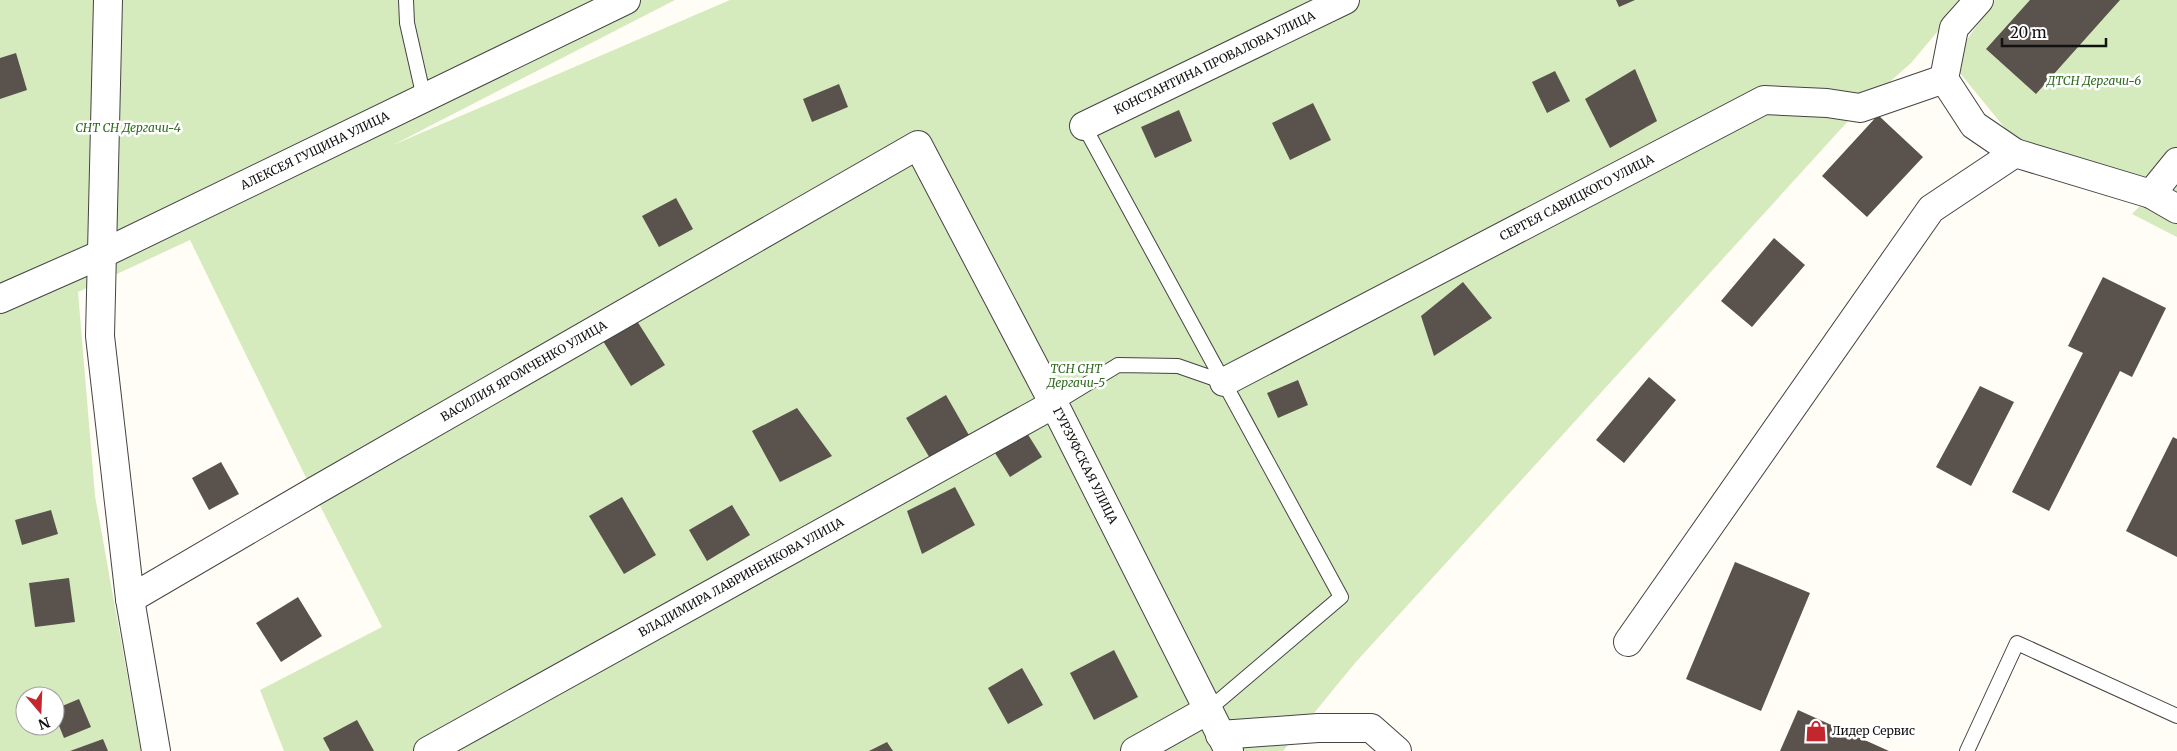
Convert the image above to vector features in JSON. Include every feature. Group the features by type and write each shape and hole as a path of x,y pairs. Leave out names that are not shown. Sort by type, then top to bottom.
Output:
{"street":[{"path":"108,0 100,336 130,599 156,751"},
{"name":"АЛЕКСЕЯ ГУЩИНА УЛИЦА","path":"0,299 102,254 626,0"},
{"name":"КОНСТАНТИНА ПРОВАЛОВА УЛИЦА","path":"1084,126 1345,0"},
{"path":"1979,0 1954,28 1944,79 1974,125 2015,152 2151,194 2177,209"},
{"name":"СЕРГЕЯ САВИЦКОГО УЛИЦА","path":"1224,382 1764,100 1827,103 1860,108 1944,79"},
{"name":"ГУРЗУФСКАЯ УЛИЦА","path":"918,145 1054,404 1224,743"},
{"name":"ВАСИЛИЯ ЯРОМЧЕНКО УЛИЦА","path":"130,599 321,486 918,145"},
{"path":"1628,642 1931,210 2015,152"},
{"path":"2151,194 2177,162"},
{"name":"ВЛАДИМИРА ЛАВРИНЕНКОВА УЛИЦА","path":"428,751 1054,404"},
{"path":"1135,751 1208,710"},
{"path":"1224,743 1318,728 1371,728 1397,751"}],"lane":[{"path":"406,0 408,23 424,98"},
{"path":"1084,126 1340,597 1208,710"},
{"path":"1054,404 1118,366 1178,366 1224,382"},
{"path":"1967,751 2017,643 2177,716"}],"green space":[{"name":"ТСН СНТ Дергачи-5","path":"0,0 675,0 393,145 730,0 1964,0 1911,63 1860,108 1355,663 1283,751 284,751 260,690 382,627 313,492 190,240 78,292 95,496 141,751 0,751"},
{"name":"ДТСН Дергачи-6","path":"1995,0 2177,0 2177,162 2146,187 2013,138 1951,62"},
{"path":"2177,168 2177,237 2132,214"}],"building":[{"path":"1616,0 1635,0 1619,7"},
{"path":"2030,0 2120,0 2036,94 1986,49"},
{"path":"16,53 27,90 0,99 0,58"},
{"path":"1635,69 1657,121 1610,148 1585,99"},
{"path":"1555,71 1570,101 1547,113 1532,82"},
{"path":"839,84 848,107 812,122 803,99"},
{"path":"1313,103 1331,140 1290,160 1272,123"},
{"path":"1179,110 1192,141 1155,158 1141,127"},
{"path":"1878,115 1923,157 1867,217 1822,176"},
{"path":"676,198 693,229 659,247 642,216"},
{"path":"1774,238 1805,265 1752,327 1721,301"},
{"path":"2103,277 2166,308 2132,377 2120,371 2049,511 2012,492 2083,353 2068,346"},
{"path":"1463,282 1492,318 1434,356 1421,316"},
{"path":"637,321 665,365 631,386 603,341"},
{"path":"1649,377 1676,400 1624,463 1596,440"},
{"path":"1298,380 1308,405 1278,418 1267,393"},
{"path":"1980,386 2014,402 1971,486 1936,467"},
{"path":"946,395 970,437 931,460 906,418"},
{"path":"797,408 832,456 780,482 752,431"},
{"path":"1027,433 1042,457 1010,477 995,453"},
{"path":"2173,437 2177,439 2177,557 2126,531"},
{"path":"221,462 239,494 209,510 192,478"},
{"path":"955,487 975,525 922,554 907,511"},
{"path":"622,497 656,555 624,574 589,516"},
{"path":"732,505 750,535 707,561 689,530"},
{"path":"51,510 58,534 22,545 15,520"},
{"path":"1735,562 1810,593 1761,711 1686,679"},
{"path":"69,578 75,622 35,627 29,583"},
{"path":"298,597 322,636 281,662 256,623"},
{"path":"1114,650 1138,697 1094,720 1070,673"},
{"path":"1022,668 1043,705 1008,724 988,688"},
{"path":"79,699 91,727 64,738 65,705"},
{"name":"Лидер Сервис","path":"1798,710 1889,751 1780,751"},
{"path":"357,720 374,751 330,751 323,738"},
{"path":"103,739 108,751 70,751"},
{"path":"887,742 893,751 869,751"}],"place":[{"name":"Лидер Сервис","path":"1816,731"}],"park label":[{"name":"СНТ СН Дергачи-4","path":"128,128"}]}
